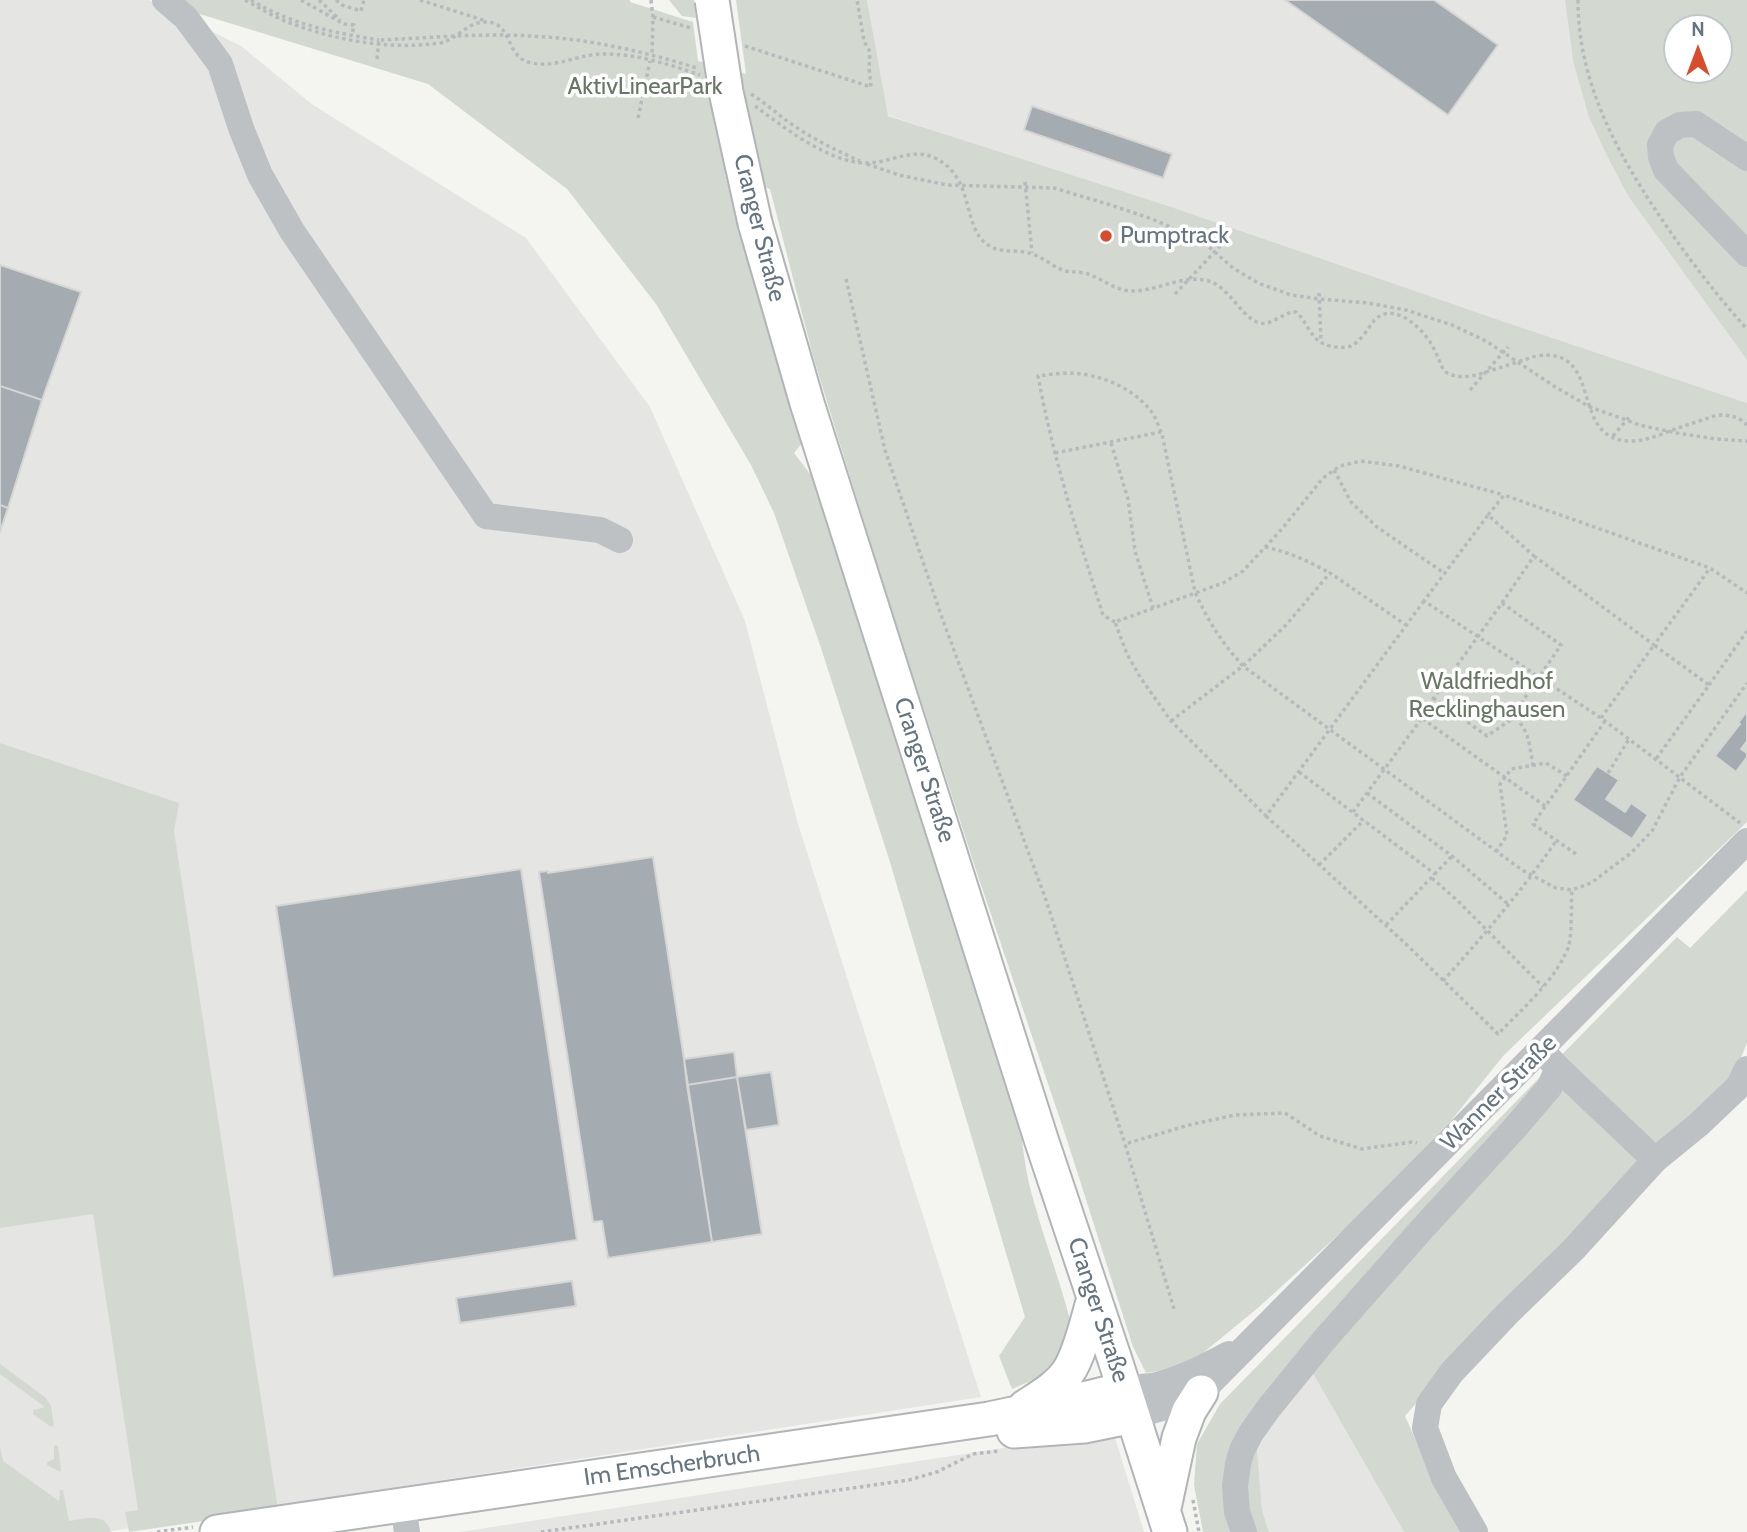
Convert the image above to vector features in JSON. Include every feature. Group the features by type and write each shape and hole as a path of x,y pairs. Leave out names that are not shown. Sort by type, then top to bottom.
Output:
{"main road":[{"name":"Cranger Straße","path":"712,0 726,92 755,223 811,416 1041,1139 1167,1521"},
{"path":"1005,1429 1068,1372 1079,1348 1094,1298"},
{"path":"1167,1521 1179,1438 1189,1411 1201,1392"},
{"name":"Im Emscherbruch","path":"342,1532 405,1520 1005,1429 1084,1426 1128,1402"},
{"name":"Im Emscherbruch","path":"217,1532 405,1520"}],"street":[{"path":"165,0 187,18 220,64 260,175 292,231 486,516 600,530 620,540"},
{"path":"1747,158 1696,124 1680,125 1667,132 1660,145 1666,170 1747,254"},
{"name":"Wanner Straße","path":"1128,1402 1172,1406 1201,1392 1442,1150 1550,1059 1747,841"},
{"path":"1550,1059 1655,1160"},
{"path":"1244,1532 1237,1512 1235,1486 1242,1450 1251,1433 1325,1339 1549,1088 1550,1059"},
{"path":"1475,1532 1444,1478 1425,1427 1429,1405 1452,1372 1573,1250 1655,1160 1698,1125 1738,1087 1747,1069"},
{"name":"Wanner Straße","path":"1128,1402 1156,1385 1200,1369 1249,1344"}],"path":[{"path":"245,0 292,24 323,34 400,45 449,41 475,24 491,23"},
{"path":"251,0 299,22 378,42"},
{"path":"319,0 344,24"},
{"path":"337,0 342,5 361,11 364,0"},
{"path":"420,0 491,23 504,30 511,48 523,61 534,64 554,63 599,54 620,55 706,78"},
{"path":"638,117 652,54 651,0"},
{"path":"738,44 871,87 870,52 864,41 857,0"},
{"path":"303,1 344,24 354,25 352,35"},
{"path":"653,17 698,31"},
{"path":"456,37 528,35 583,41 652,54 698,68"},
{"path":"377,59 378,42"},
{"path":"744,90 794,126 828,146 900,175 947,185 1054,188 1152,219 1201,240 1233,268 1258,282 1291,295 1406,310 1452,325 1504,352 1590,407 1626,421 1716,439 1747,441"},
{"path":"745,100 782,126 836,156 866,163 908,154 928,154 954,172 962,186 976,229 990,247 1032,253 1063,271 1089,274 1115,288 1128,291 1157,289 1189,279 1212,281 1253,321 1266,323 1296,312 1304,320 1313,337 1332,346 1350,346 1382,315 1389,313 1402,316 1415,323 1431,343 1444,371 1467,377 1518,361 1553,354 1565,358 1575,370 1597,424 1612,438 1643,440 1717,415 1738,418 1747,425"},
{"path":"1025,182 1032,253"},
{"path":"1175,294 1223,243"},
{"path":"846,279 885,450 941,615 1046,900 1125,1144 1174,1309"},
{"path":"1319,293 1321,341"},
{"path":"1470,390 1508,347"},
{"path":"1572,890 1569,943 1560,963 1543,987 1498,1034 1386,925 1266,816 1171,721 1140,677 1115,622 1103,615 1055,453 1038,376 1056,373 1082,374 1108,381 1134,394 1153,414 1161,432 1195,592 1217,636 1243,666 1496,852 1556,888 1572,890 1591,883 1631,853 1652,831 1680,777 1747,683"},
{"path":"1613,436 1630,416"},
{"path":"1055,453 1161,432"},
{"path":"1111,443 1128,499 1135,551 1153,608"},
{"path":"1115,622 1223,583 1242,571 1281,530 1323,478 1340,466 1361,461 1399,466 1504,495 1710,568 1747,593"},
{"path":"1334,470 1351,502 1377,527 1444,573"},
{"path":"1266,816 1504,495"},
{"path":"1488,515 1534,555 1709,685"},
{"path":"1265,547 1303,558 1330,573 1406,625"},
{"path":"1353,812 1422,718 1420,717 1433,698 1534,555"},
{"path":"1576,854 1533,824 1654,645 1710,568"},
{"path":"1171,721 1243,666 1286,625 1330,573"},
{"path":"1424,601 1603,720 1747,828"},
{"path":"1502,603 1561,645 1513,715 1524,727 1528,737 1533,766"},
{"path":"1656,760 1747,631"},
{"path":"1433,698 1487,736 1515,717"},
{"path":"1422,718 1545,806"},
{"path":"1608,773 1629,739"},
{"path":"1496,852 1507,835 1500,784 1511,769 1546,764 1567,776"},
{"path":"1299,772 1434,876 1543,987"},
{"path":"1367,793 1452,856 1509,905"},
{"path":"1319,864 1363,820"},
{"path":"1443,981 1509,905 1556,841"},
{"path":"1386,925 1452,856"},
{"path":"1125,1144 1235,1115 1285,1113 1320,1136 1362,1149 1412,1142 1442,1150"},
{"path":"541,1532 909,1480 937,1472 973,1454 1005,1429"}],"shaded area":[{"path":"0,0 149,0 241,46 313,105 526,238 650,407 745,621 798,824 981,1397 105,1532 0,1532"},
{"path":"867,0 1565,0 1573,61 1608,158 1628,196 1747,360 1747,403 887,115"},
{"path":"1311,1370 1404,1532 1269,1532 1262,1510 1256,1437"},
{"path":"1113,1431 1144,1532 460,1532"}],"green space":[{"path":"154,0 630,0 693,22 698,61 746,74 736,0 867,0 888,116 1165,205 1747,403 1747,822 1504,1055 1450,1122 1349,1225 1259,1307 1203,1353 1170,1369 1146,1373 1133,1347 882,581 813,356 770,189 725,174 804,441 794,453 820,487 1019,1111 1031,1191 1073,1332 1052,1366 1037,1378 1012,1389 999,1356 1025,1317 889,859 821,648 774,513 751,465 656,304 567,189 428,84"},
{"path":"669,0 694,0 696,18 682,16"},
{"path":"1565,0 1747,0 1747,360 1628,196 1589,117 1573,61"},
{"path":"0,743 179,803 174,831 278,1510 129,1532 125,1512 138,1510 93,1214 0,1228"},
{"path":"1747,890 1747,1043 1730,1084 1469,1343 1405,1416 1430,1473 1462,1532 1404,1532 1311,1370 1256,1437 1262,1510 1269,1532 1203,1532 1194,1485 1197,1444 1220,1404 1677,937 1690,948"},
{"path":"0,1364 46,1398 51,1406 54,1426 51,1427 33,1414 33,1410 45,1407 0,1374"},
{"path":"54,1445 58,1446 60,1472 47,1465 47,1462 54,1459"},
{"path":"0,1447 3,1461 59,1501 60,1490 63,1490 69,1521 99,1519 108,1525 111,1532 0,1532"}],"building":[{"path":"1285,0 1434,0 1498,45 1448,115"},
{"path":"1032,106 1172,154 1163,178 1024,130"},
{"path":"0,265 81,292 42,400 0,386"},
{"path":"0,386 42,400 8,508 0,505"},
{"path":"0,505 8,508 0,532"},
{"path":"1747,711 1747,741 1741,749 1747,753 1747,757 1736,772 1715,756"},
{"path":"1597,766 1619,780 1606,799 1625,812 1631,803 1648,815 1632,839 1573,800"},
{"path":"653,857 712,1242 608,1258 602,1221 593,1222 539,872 548,873"},
{"path":"521,869 577,1240 333,1277 276,906"},
{"path":"734,1052 737,1077 687,1085 684,1059"},
{"path":"771,1072 779,1125 746,1130 737,1077"},
{"path":"737,1077 762,1234 712,1242 687,1085"},
{"path":"572,1281 576,1306 460,1323 456,1298"}],"place":[{"name":"Pumptrack","path":"1106,236"}],"park label":[{"name":"AktivLinearPark","path":"645,87"},
{"name":"Waldfriedhof Recklinghausen","path":"1487,696"}]}
